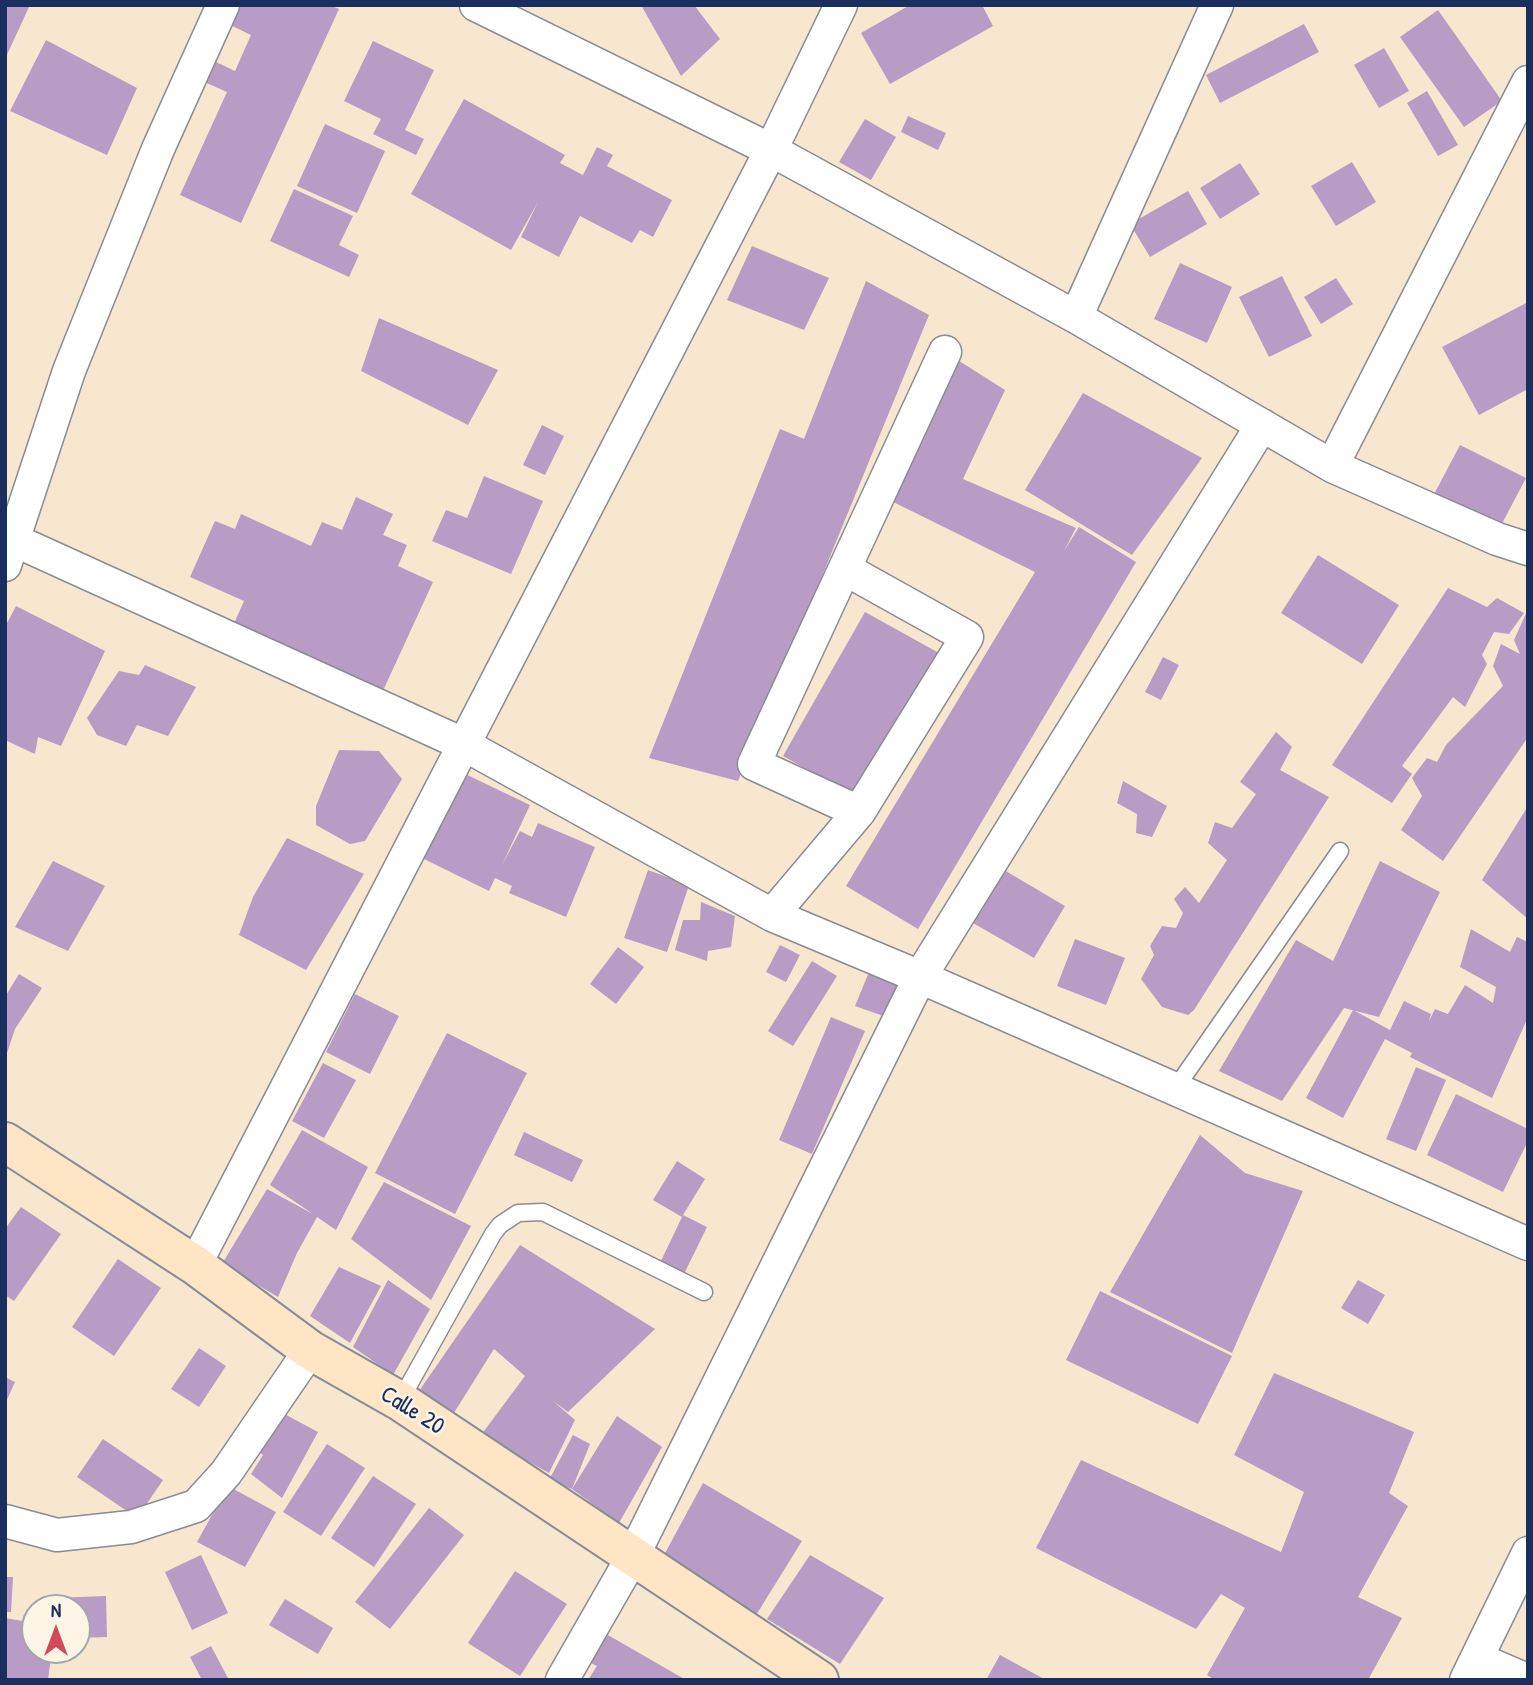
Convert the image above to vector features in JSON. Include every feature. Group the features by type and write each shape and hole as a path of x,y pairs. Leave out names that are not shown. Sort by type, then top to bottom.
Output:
{"main road":[{"name":"Calle 20","path":"5,1142 195,1265 310,1350 400,1401 819,1680"}],"street":[{"path":"223,5 158,149 69,372 9,547 463,744 772,915 920,977 1528,1244"},
{"path":"476,5 771,150 1076,317 1332,466 1497,539 1528,549"},
{"path":"195,1265 771,150 841,5"},
{"path":"1076,317 1217,5"},
{"path":"1332,466 1528,82"},
{"path":"859,812 754,764 944,352"},
{"path":"562,1680 633,1556 920,977 1262,425"},
{"path":"772,915 859,812 967,637 845,569"},
{"path":"5,1521 57,1535 131,1527 196,1506 226,1473 310,1350"},
{"path":"1527,1680 1472,1669 1528,1553"}],"lane":[{"path":"1175,1089 1340,851"},
{"path":"400,1401 493,1234 509,1217 518,1213 543,1212 704,1292"}],"building":[{"path":"5,5 30,5 5,59"},
{"path":"232,5 330,5 339,9 241,223 180,195 227,92 202,81 212,60 235,71 251,35 224,22"},
{"path":"641,5 694,5 720,39 681,76"},
{"path":"910,5 982,5 993,26 890,84 861,33"},
{"path":"1438,10 1502,101 1464,127 1400,37"},
{"path":"1304,24 1319,52 1220,103 1206,75"},
{"path":"46,40 137,88 107,155 10,111"},
{"path":"373,41 434,70 405,130 424,139 416,155 373,134 381,119 344,101"},
{"path":"1384,48 1409,91 1379,108 1354,65"},
{"path":"1427,91 1458,145 1438,156 1407,103"},
{"path":"464,99 565,155 560,163 583,175 597,147 613,155 607,166 672,200 653,237 640,230 632,243 580,216 559,257 521,237 538,202 511,250 411,194"},
{"path":"908,116 946,133 938,150 901,132"},
{"path":"865,119 896,137 871,180 839,162"},
{"path":"325,124 385,151 357,213 297,186"},
{"path":"1352,162 1376,202 1336,226 1311,186"},
{"path":"1240,163 1260,194 1220,219 1200,188"},
{"path":"294,189 353,216 339,245 359,255 349,277 270,241"},
{"path":"1188,191 1207,224 1150,257 1130,224"},
{"path":"752,246 829,278 804,330 727,300"},
{"path":"1180,263 1232,287 1207,343 1154,319"},
{"path":"1282,276 1312,336 1269,357 1239,297"},
{"path":"1336,278 1353,304 1321,324 1304,297"},
{"path":"866,281 929,315 738,781 649,758 780,429 804,439"},
{"path":"1528,302 1528,389 1479,415 1442,347"},
{"path":"379,318 498,370 468,425 361,371"},
{"path":"945,352 1005,390 963,479 1076,528 1064,551 1079,527 1136,562 918,929 846,886 1035,572 875,493"},
{"path":"1083,393 1202,458 1132,555 1025,490"},
{"path":"542,425 564,436 545,475 523,465"},
{"path":"1460,445 1526,478 1496,535 1430,502"},
{"path":"484,476 543,501 511,574 432,541 446,510 467,518"},
{"path":"356,497 393,514 383,535 407,545 398,566 433,582 381,695 232,628 244,601 190,577 215,521 235,529 241,514 311,546 322,522 342,530"},
{"path":"1318,555 1399,605 1362,664 1281,613"},
{"path":"1448,588 1487,607 1497,598 1524,613 1509,634 1494,632 1482,655 1487,664 1465,707 1453,697 1402,766 1412,774 1392,803 1332,765"},
{"path":"16,606 105,651 61,746 38,737 35,754 5,740 5,627"},
{"path":"1528,609 1528,737 1443,861 1401,830 1422,796 1412,778 1427,758 1437,762 1446,745 1503,686 1493,666 1501,644 1520,654 1514,640"},
{"path":"865,612 948,658 865,802 783,756"},
{"path":"1163,657 1179,665 1161,700 1145,692"},
{"path":"145,665 196,687 168,736 137,725 126,746 97,735 87,718 119,671 139,675"},
{"path":"1276,732 1292,747 1280,770 1329,797 1194,1010 1188,1015 1162,1007 1141,979 1154,955 1150,946 1162,926 1176,928 1183,913 1174,899 1185,887 1199,903 1227,860 1208,843 1215,822 1232,828 1256,794 1240,782"},
{"path":"339,750 379,751 402,779 365,841 350,844 316,825 316,806"},
{"path":"461,772 530,805 502,865 520,831 532,837 538,823 595,847 566,917 509,893 512,886 495,878 489,891 420,857"},
{"path":"1123,781 1167,806 1152,837 1136,833 1137,814 1117,803"},
{"path":"1528,806 1528,919 1482,880"},
{"path":"287,838 364,874 306,970 239,935 253,897"},
{"path":"53,861 105,886 68,951 15,927"},
{"path":"1380,861 1440,892 1379,1017 1344,1008 1282,1101 1219,1071 1296,940 1333,961"},
{"path":"648,870 689,885 667,952 624,938"},
{"path":"1004,870 1065,906 1034,958 973,923"},
{"path":"701,902 735,916 731,947 708,951 707,961 675,950 683,920 700,920"},
{"path":"1471,929 1510,952 1517,937 1528,942 1528,1017 1492,1098 1410,1057 1412,1053 1385,1039 1343,1118 1306,1098 1353,1010 1390,1030 1404,1001 1431,1014 1429,1021 1435,1009 1448,1014 1465,985 1493,1003 1496,987 1460,967"},
{"path":"1075,939 1125,958 1106,1005 1057,986"},
{"path":"780,945 800,955 786,982 766,972"},
{"path":"618,947 644,967 616,1004 590,984"},
{"path":"812,961 837,976 793,1046 768,1031"},
{"path":"869,972 902,984 889,1018 855,1006"},
{"path":"19,974 42,988 15,1029 5,1059 5,997"},
{"path":"355,994 399,1016 370,1074 326,1052"},
{"path":"831,1017 865,1031 812,1154 779,1140"},
{"path":"447,1033 527,1073 455,1214 375,1173"},
{"path":"323,1063 356,1080 324,1138 292,1121"},
{"path":"1416,1067 1446,1080 1416,1151 1386,1139"},
{"path":"1456,1094 1528,1129 1528,1141 1503,1192 1427,1155"},
{"path":"302,1130 368,1167 336,1230 317,1217 297,1253 278,1297 222,1264 267,1189 313,1214 270,1185"},
{"path":"524,1132 583,1160 572,1182 514,1155"},
{"path":"1200,1135 1245,1173 1303,1191 1232,1353 1110,1292"},
{"path":"677,1161 705,1179 683,1215 707,1227 684,1274 660,1263 682,1217 653,1200"},
{"path":"384,1182 471,1226 431,1300 351,1239"},
{"path":"21,1207 61,1234 14,1301 5,1295 5,1229"},
{"path":"520,1245 655,1329 568,1412 553,1401 575,1420 549,1473 481,1435 525,1376 494,1349 452,1416 419,1391"},
{"path":"118,1259 161,1288 114,1356 72,1327"},
{"path":"339,1267 381,1286 350,1343 310,1316"},
{"path":"388,1280 430,1309 393,1375 353,1347"},
{"path":"1358,1280 1385,1295 1368,1324 1341,1308"},
{"path":"1100,1291 1232,1356 1198,1424 1066,1360"},
{"path":"199,1348 226,1366 199,1407 171,1389"},
{"path":"1274,1373 1414,1432 1389,1493 1408,1506 1358,1597 1402,1618 1368,1680 1215,1680 1207,1675 1245,1608 1221,1594 1196,1629 1036,1548 1081,1460 1281,1552 1304,1492 1234,1455"},
{"path":"5,1377 15,1382 5,1404"},
{"path":"275,1409 318,1432 282,1498 251,1474 263,1455 253,1447"},
{"path":"617,1416 662,1447 619,1523 572,1489"},
{"path":"573,1435 590,1444 572,1489 549,1480"},
{"path":"103,1439 163,1480 137,1518 77,1477"},
{"path":"327,1444 365,1468 321,1536 283,1512"},
{"path":"373,1476 416,1504 374,1567 331,1538"},
{"path":"703,1483 802,1541 753,1620 664,1555"},
{"path":"228,1486 276,1512 245,1567 197,1542"},
{"path":"429,1508 464,1535 390,1629 355,1602"},
{"path":"201,1555 228,1613 192,1630 165,1572"},
{"path":"810,1555 884,1598 840,1664 767,1619"},
{"path":"515,1571 567,1604 520,1676 468,1643"},
{"path":"5,1577 13,1577 11,1612 5,1612"},
{"path":"106,1596 107,1637 91,1638 91,1597"},
{"path":"285,1599 333,1628 318,1654 269,1625"},
{"path":"5,1618 21,1621 21,1664 50,1664 48,1680 5,1680"},
{"path":"601,1631 686,1680 588,1680 597,1666 585,1660"},
{"path":"211,1646 229,1680 202,1680 190,1657"},
{"path":"1000,1655 1046,1680 986,1680"}]}
